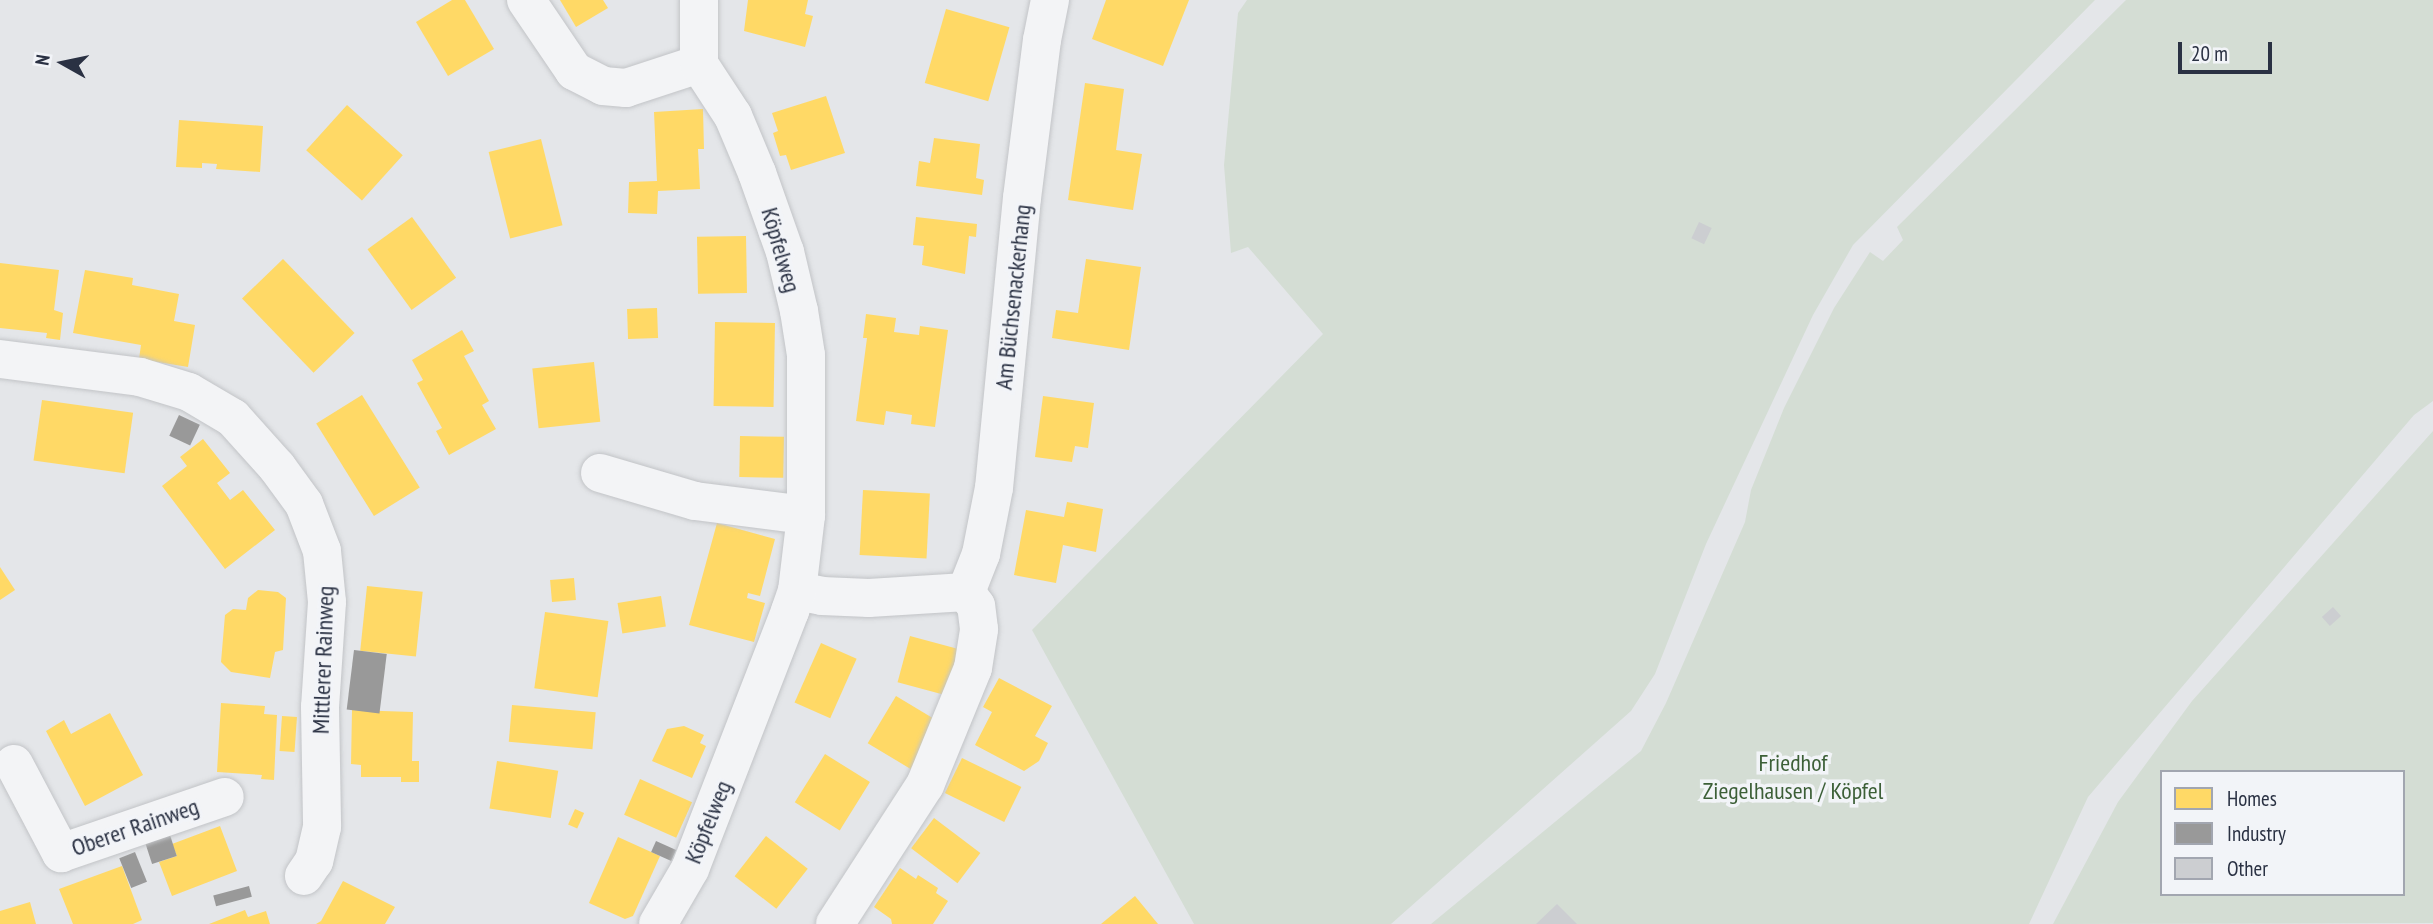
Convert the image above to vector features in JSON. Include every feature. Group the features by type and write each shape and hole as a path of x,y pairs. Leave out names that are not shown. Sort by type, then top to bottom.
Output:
{"street":[{"path":"526,0 563,58 587,80 603,86 625,88 699,64 699,0"},
{"name":"Am Büchsenackerhang","path":"966,592 981,554 995,488 1022,198 1042,40 1050,0"},
{"name":"Köpfelweg","path":"658,924 690,869 797,592 806,515 806,355 799,311 785,252 757,173 733,116 699,64"},
{"name":"Mittlerer Rainweg","path":"0,359 140,377 189,392 233,418 277,467 304,504 321,551 327,602 320,707 322,827 314,861 304,876"},
{"path":"600,473 695,501 806,515"},
{"path":"797,592 869,598 966,592 976,606 979,629 973,668 925,785 835,924"},
{"name":"Oberer Rainweg","path":"5,758 61,853 225,797"}],"green space":[{"path":"1247,0 2095,0 1853,245 1813,315 1706,544 1655,674 1631,711 1391,924 1194,924 1032,630 1323,334 1248,247 1231,253 1224,165 1238,13"},
{"name":"Friedhof Ziegelhausen / Köpfel","path":"2126,0 2433,0 2433,401 2414,415 2088,797 2029,924 1431,924 1641,751 1666,703 1745,522 1751,490 1784,408 1834,308 1870,252 1883,261 1903,240 1897,227"},
{"path":"2433,431 2433,923 2053,924 2118,802 2192,701"}],"building: Homes":[{"path":"452,0 465,0 494,49 448,76 416,22"},
{"path":"560,0 603,0 608,8 576,27"},
{"path":"748,0 808,0 805,14 813,16 805,47 744,31"},
{"path":"1106,0 1189,0 1163,66 1092,39"},
{"path":"946,9 1009,27 988,101 925,83"},
{"path":"1085,83 1124,89 1116,150 1142,154 1133,210 1068,200"},
{"path":"826,96 845,153 791,170 786,155 780,156 773,133 778,131 772,113"},
{"path":"347,105 403,155 362,201 306,150"},
{"path":"703,109 704,149 698,149 700,189 658,191 657,214 628,213 629,182 657,181 654,112"},
{"path":"179,120 263,126 260,172 216,169 217,164 202,163 202,168 176,167"},
{"path":"934,138 980,144 976,178 984,180 982,195 916,186 919,161 930,163"},
{"path":"541,139 563,225 510,238 489,152"},
{"path":"412,217 456,278 412,310 368,249"},
{"path":"916,217 977,224 976,237 969,236 965,274 922,265 924,246 913,245"},
{"path":"746,236 747,293 698,294 697,237"},
{"path":"283,259 355,333 314,373 242,299"},
{"path":"1086,259 1141,267 1129,350 1052,338 1056,310 1078,313"},
{"path":"0,263 59,270 54,310 63,313 60,340 46,338 47,333 0,328"},
{"path":"85,270 133,278 132,285 179,294 174,321 195,325 188,367 139,359 141,345 73,333"},
{"path":"657,308 658,338 628,339 627,309"},
{"path":"866,314 896,318 894,332 919,335 920,326 948,330 935,427 911,424 912,415 886,411 884,425 856,421 867,338 863,338"},
{"path":"715,322 775,323 774,407 714,406"},
{"path":"462,330 474,351 464,356 489,401 482,405 496,429 449,455 436,431 442,428 417,383 423,380 412,360"},
{"path":"594,362 600,422 539,428 532,368"},
{"path":"362,395 420,487 374,516 316,424"},
{"path":"1043,396 1094,403 1088,448 1075,446 1072,462 1035,457"},
{"path":"42,400 133,413 125,473 34,460"},
{"path":"740,436 784,437 783,478 739,477"},
{"path":"203,439 230,473 217,483 230,500 243,490 275,530 225,569 162,486 187,466 180,457"},
{"path":"863,490 930,494 927,558 860,555"},
{"path":"1067,502 1103,509 1096,552 1063,545 1056,583 1014,575 1026,510 1064,517"},
{"path":"717,523 775,539 760,596 748,593 747,598 765,603 754,642 689,625"},
{"path":"0,567 15,590 0,600"},
{"path":"574,578 576,600 552,602 550,580"},
{"path":"367,586 423,592 416,656 360,651"},
{"path":"258,590 278,592 286,598 283,650 275,652 270,678 231,672 221,662 225,615 233,609 246,610 248,598"},
{"path":"661,596 666,627 622,634 618,603"},
{"path":"545,612 608,621 598,697 534,688"},
{"path":"910,636 958,649 946,695 898,682"},
{"path":"821,643 857,659 830,718 795,702"},
{"path":"999,678 1052,706 1035,736 1048,743 1039,761 1024,771 975,745 992,712 983,707"},
{"path":"896,696 939,722 911,769 868,743"},
{"path":"221,703 265,706 264,714 277,715 274,780 261,779 262,775 217,772"},
{"path":"512,705 596,712 592,749 509,742"},
{"path":"352,710 413,712 412,761 419,761 419,782 401,782 401,777 361,777 361,765 351,764"},
{"path":"110,713 143,775 85,806 46,731 64,720 71,734"},
{"path":"282,716 297,717 295,752 280,751"},
{"path":"684,726 704,735 700,743 706,746 692,778 652,761 667,729"},
{"path":"825,754 870,782 840,830 795,802"},
{"path":"962,758 1021,787 1004,822 945,793"},
{"path":"497,761 558,771 551,818 489,808"},
{"path":"640,779 692,802 676,838 624,815"},
{"path":"575,809 584,813 577,829 568,825"},
{"path":"934,818 980,853 957,883 911,848"},
{"path":"220,826 237,871 172,896 159,862 177,856 172,844"},
{"path":"766,836 808,869 776,909 735,876"},
{"path":"618,837 660,856 633,916 625,919 589,903"},
{"path":"122,866 142,920 133,924 73,924 59,889"},
{"path":"900,868 916,879 918,875 938,888 936,893 948,901 933,924 892,924 891,919 874,907"},
{"path":"343,881 395,907 385,924 316,924 321,921"},
{"path":"1135,896 1158,924 1101,924"},
{"path":"30,902 36,924 0,924 0,911"},
{"path":"245,910 248,917 266,911 270,924 209,924"}],"building: Industry":[{"path":"179,415 200,425 190,446 169,436"},
{"path":"354,650 387,654 379,714 347,710"},
{"path":"170,835 177,856 152,864 145,843"},
{"path":"656,841 676,850 671,861 651,852"},
{"path":"135,852 147,882 131,888 119,858"},
{"path":"249,886 252,897 216,906 213,896"}],"building: Other":[{"path":"1699,222 1712,228 1704,244 1691,238"},
{"path":"2333,607 2341,616 2330,626 2322,617"},
{"path":"1557,904 1577,924 1536,924"}]}
